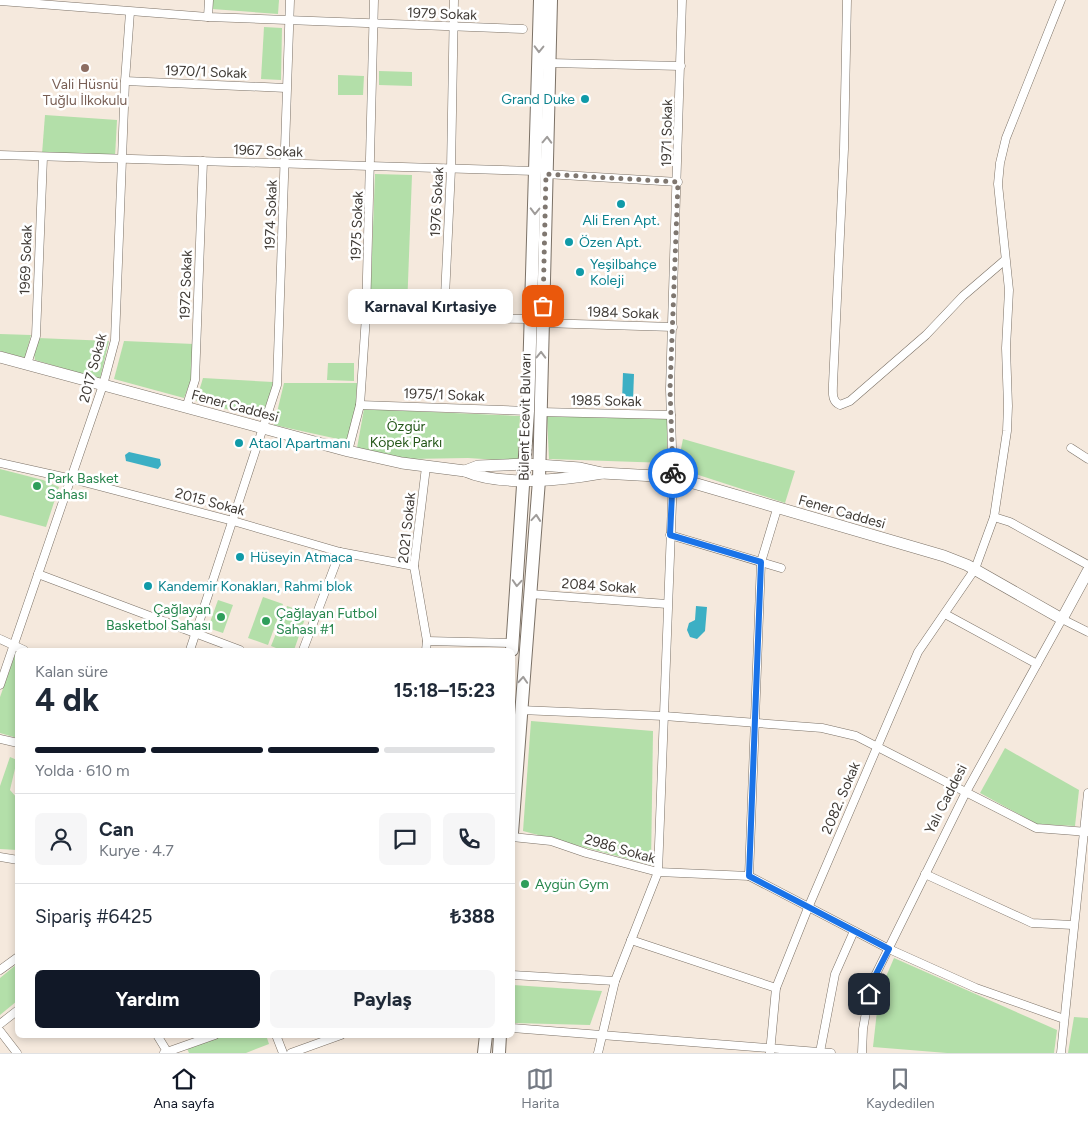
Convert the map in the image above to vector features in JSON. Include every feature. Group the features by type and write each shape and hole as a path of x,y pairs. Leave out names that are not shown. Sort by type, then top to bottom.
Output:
{"main road":[{"name":"Bülent Ecevit Bulvarı","path":"515,836 520,710 539,480 534,412 541,173 540,0"},
{"name":"Bülent Ecevit Bulvarı","path":"541,173 550,63 551,0"},
{"name":"Bülent Ecevit Bulvarı","path":"512,646 525,464 534,412"},
{"path":"484,1053 486,1038"},
{"path":"499,1053 500,1038"}],"street":[{"path":"208,17 209,0"},
{"name":"1974 Sokak","path":"191,648 278,385 290,0"},
{"name":"1975 Sokak","path":"348,451 360,405 366,316 374,0"},
{"name":"1976 Sokak","path":"444,318 451,169 454,0"},
{"name":"1971 Sokak","path":"658,872 673,477 671,415 682,0"},
{"path":"847,0 844,149 833,384 833,398 836,403 840,405 850,401 926,334 963,296 1005,260"},
{"name":"2082. Sokak","path":"770,1051 776,988 808,908 918,652 975,569 994,517 1007,431 1008,406 1006,348 1009,290 998,184 1000,163 1006,138 1061,0"},
{"name":"1979 Sokak","path":"0,1 208,17 453,28 523,29"},
{"name":"2017 Sokak","path":"0,685 72,479 103,385 115,340 125,81 130,12"},
{"path":"550,63 681,66"},
{"name":"1970/1 Sokak","path":"125,81 286,88"},
{"name":"1967 Sokak","path":"0,155 451,169 678,182"},
{"name":"1969 Sokak","path":"27,364 36,336 43,156"},
{"name":"1972 Sokak","path":"186,408 195,380 203,161"},
{"path":"366,316 537,321"},
{"name":"1984 Sokak","path":"537,321 673,327"},
{"name":"Fener Caddesi","path":"0,356 262,429 348,451 426,467 464,471 512,480 539,480 602,474 673,477 777,509 944,556 975,569 1062,619"},
{"name":"1975/1 Sokak","path":"360,405 534,412"},
{"name":"1985 Sokak","path":"534,412 671,415"},
{"path":"1071,448 1088,458"},
{"name":"2015 Sokak","path":"0,463 72,479 233,521 340,552 414,566"},
{"name":"Fener Caddesi","path":"464,471 478,466 525,464 580,468 602,474"},
{"name":"2021 Sokak","path":"426,467 414,566 427,641 426,648"},
{"path":"749,876 761,562 777,509"},
{"path":"994,517 1010,522 1088,564"},
{"path":"670,535 781,568"},
{"path":"304,648 340,552"},
{"name":"Yalı Caddesi","path":"862,1053 863,1029 871,984 966,792 1088,571"},
{"path":"38,574 235,648"},
{"name":"2084 Sokak","path":"529,594 667,604"},
{"path":"945,614 1037,664"},
{"path":"1062,619 1088,632"},
{"path":"0,639 21,648"},
{"path":"427,641 512,646"},
{"path":"520,710 664,716 822,728 856,736 1036,828 1086,832"},
{"path":"0,739 15,742"},
{"path":"1061,1053 1073,925 1086,832 1088,793"},
{"name":"2986 Sokak","path":"515,836 552,841 586,853 658,872 615,981 598,1053"},
{"path":"0,857 15,860"},
{"path":"658,872 749,876 889,949 976,988 1064,1019"},
{"path":"925,874 1032,923 1073,925"},
{"path":"820,1052 835,974 854,931"},
{"path":"631,940 776,988"},
{"path":"0,970 15,959"},
{"path":"515,975 615,981"},
{"path":"0,1024 15,1012"},
{"path":"515,1028 602,1033 770,1051 831,1053"},
{"path":"0,1031 17,1053"},
{"path":"158,1038 166,1053 207,1038"},
{"path":"277,1038 282,1053"},
{"path":"291,1053 333,1038"}],"green space":[{"path":"213,0 279,0 278,14 212,9"},
{"path":"264,27 282,28 281,80 261,79"},
{"path":"379,71 412,72 412,86 379,85"},
{"path":"338,75 364,76 363,95 338,95"},
{"path":"45,115 117,120 115,157 42,154"},
{"path":"375,174 412,175 407,309 370,308"},
{"path":"0,334 31,335 25,358 0,351"},
{"path":"38,338 109,341 100,379 35,360 34,354"},
{"path":"124,341 194,344 191,380 184,398 114,379"},
{"path":"328,363 354,363 354,381 327,380"},
{"path":"203,378 273,382 264,419 196,401"},
{"path":"284,383 357,383 356,405 347,441 274,425"},
{"name":"Özgür Köpek Parkı","path":"364,409 520,416 518,458 515,461 468,458 408,459 357,448"},
{"path":"547,416 667,419 667,463 549,459"},
{"path":"683,439 795,471 785,503 677,468"},
{"path":"0,469 43,480 59,487 46,527 0,515"},
{"name":"Çağlayan Futbol Sahası #1","path":"263,597 283,604 268,645 248,638"},
{"name":"Çağlayan Basketbol Sahası","path":"218,600 233,605 223,633 208,628"},
{"path":"287,606 307,613 295,648 276,648 271,646"},
{"path":"15,655 15,737 0,733 0,697"},
{"path":"531,721 653,731 651,865 523,831"},
{"path":"1005,748 1079,790 1075,826 1037,824 980,793"},
{"path":"10,757 15,759 15,769 10,790 15,796 15,850 0,849 0,786"},
{"path":"894,958 1057,1030 1054,1053 947,1053 873,1047 879,993"},
{"path":"15,966 15,1003 0,1015 0,978"},
{"path":"515,985 602,991 590,1025 515,1023"},
{"path":"1074,1017 1088,1018 1088,1053 1068,1053"},
{"path":"201,1038 267,1038 269,1044 246,1053 189,1053 185,1044"}],"water":[{"path":"623,373 634,374 633,401 622,401"},
{"path":"129,452 160,459 161,465 158,469 126,461 125,455"},
{"path":"696,606 707,607 705,631 697,639 690,637 687,630 689,623 695,620"}],"way so far":[{"path":"543,306 546,174 678,182 670,389 673,473"}],"place":[{"name":"Vali Hüsnü Tuğlu İlkokulu","path":"85,68"},
{"name":"Grand Duke","path":"585,99"},
{"name":"Ali Eren Apt.","path":"621,204"},
{"name":"Özen Apt.","path":"569,242"},
{"name":"Yeşilbahçe Koleji","path":"580,272"},
{"name":"Karnaval Kırtasiye","path":"543,306"},
{"name":"Ataol Apartmanı","path":"239,443"},
{"name":"Park Basket Sahası","path":"37,486"},
{"name":"Hüseyin Atmaca","path":"240,557"},
{"name":"Kandemir Konakları, Rahmi blok","path":"148,586"},
{"name":"Çağlayan Basketbol Sahası","path":"221,617"},
{"name":"Çağlayan Futbol Sahası #1","path":"266,621"},
{"name":"Aygün Gym","path":"525,884"}],"route":[{"path":"673,473 670,535 761,562 749,876 889,949 871,984 869,994"}]}
